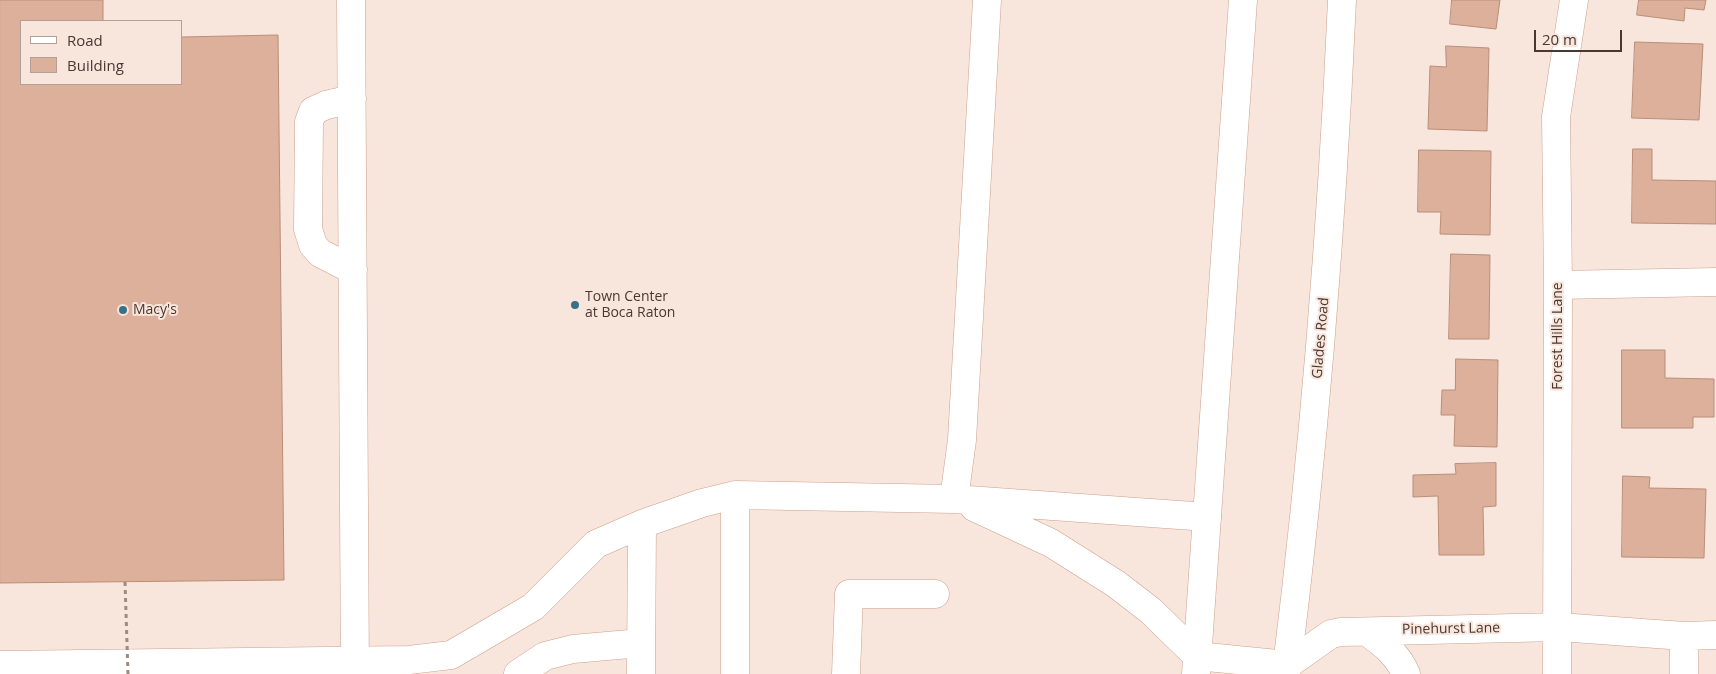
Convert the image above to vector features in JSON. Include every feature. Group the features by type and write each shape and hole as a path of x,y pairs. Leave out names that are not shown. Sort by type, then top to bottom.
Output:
{"street":[{"path":"352,0 355,667"},
{"path":"954,499 962,440 988,0"},
{"path":"1196,665 1243,0"},
{"name":"Glades Road","path":"1290,671 1330,217 1342,0"},
{"name":"Forest Hills Lane","path":"1558,674 1556,117 1574,0"},
{"path":"352,99 326,105 312,111 309,122 308,230 313,245 320,253 353,270"},
{"path":"1558,285 1716,282"},
{"path":"735,495 735,674"},
{"path":"3,668 125,670 355,667 451,655 533,607 596,544 642,524 702,503 735,495 954,499 1207,517"},
{"path":"954,499 985,511 1051,543 1116,584 1150,611 1196,665 1290,671"},
{"path":"641,674 642,524"},
{"path":"846,674 849,594 935,594"},
{"name":"Pinehurst Lane","path":"1290,671 1331,634 1341,632 1558,627 1684,636 1716,635"},
{"path":"1367,632 1386,645 1401,662 1406,674"},
{"path":"1684,636 1684,674"},
{"path":"518,674 545,656 554,653 573,649 641,643"}],"path":[{"path":"125,582 125,670"}],"building":[{"path":"0,0 103,0 103,20 20,20 20,85 182,85 182,37 278,35 284,580 0,583"},
{"path":"1452,0 1500,0 1496,29 1450,24"},
{"path":"1639,0 1706,0 1704,10 1685,8 1684,21 1637,15"},
{"path":"1635,42 1703,44 1699,120 1632,118"},
{"path":"1446,46 1489,48 1487,131 1428,129 1430,66 1446,67"},
{"path":"1633,149 1652,149 1652,180 1716,181 1716,224 1632,223"},
{"path":"1419,150 1491,151 1490,235 1440,234 1441,212 1418,212"},
{"path":"1451,254 1490,255 1489,339 1449,339"},
{"path":"1622,350 1665,350 1665,378 1714,379 1714,417 1693,417 1693,428 1622,428"},
{"path":"1456,359 1498,360 1497,447 1454,446 1455,415 1441,415 1442,390 1455,390"},
{"path":"1496,463 1496,506 1483,507 1484,555 1439,555 1438,496 1413,497 1413,475 1456,474 1455,464"},
{"path":"1623,476 1650,477 1649,488 1706,489 1704,558 1622,557"}],"place":[{"name":"Town Center at Boca Raton","path":"575,305"},
{"name":"Macy's","path":"123,310"}]}
